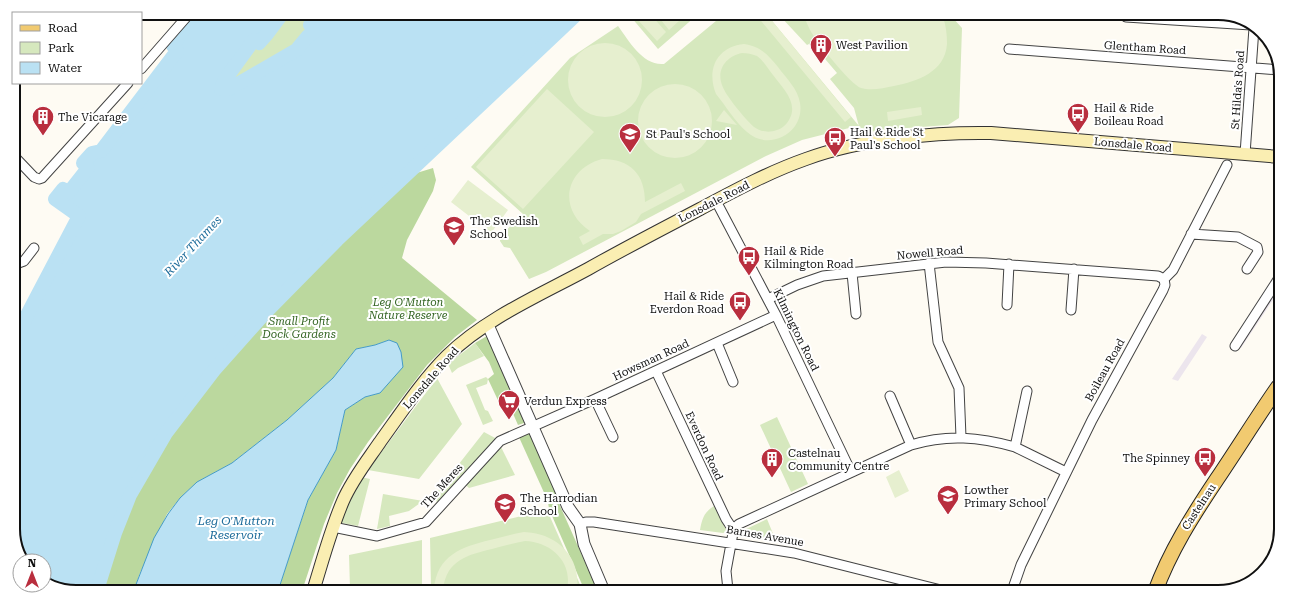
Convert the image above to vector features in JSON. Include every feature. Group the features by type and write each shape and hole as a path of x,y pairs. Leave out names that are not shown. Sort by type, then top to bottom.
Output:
{"main road":[{"name":"Lonsdale Road","path":"315,585 333,528 350,486 400,414 446,357 464,341 504,314 775,171 808,158 857,145 908,137 965,132 1274,156"},
{"name":"Castelnau","path":"1157,585 1163,570 1188,523 1251,427 1252,416 1255,411 1264,408 1274,393"}],"street":[{"path":"142,67 185,20"},
{"path":"1172,20 1240,24"},
{"name":"St Hilda's Road","path":"1245,154 1254,34"},
{"name":"Glentham Road","path":"1009,49 1274,70"},
{"path":"20,162 34,177 39,179 45,176 127,84"},
{"name":"Boileau Road","path":"1014,585 1021,565 1092,420 1163,290 1165,284 1164,279 1173,270 1227,164"},
{"name":"Kilmington Road","path":"716,201 776,315 851,472"},
{"path":"1191,234 1238,237 1257,248 1258,252 1247,269"},
{"path":"20,262 24,261 34,248"},
{"name":"Nowell Road","path":"768,299 816,278 929,263 966,261 1158,276 1164,279"},
{"path":"929,263 938,342 959,388 961,437"},
{"path":"1007,304 1009,264"},
{"path":"1071,310 1074,270"},
{"path":"852,273 856,314"},
{"path":"1235,346 1274,291"},
{"name":"Howsman Road","path":"534,428 776,315"},
{"path":"488,325 568,507 580,524 584,544 602,585"},
{"path":"717,343 733,382"},
{"name":"Everdon Road","path":"656,371 726,519 730,525 735,528"},
{"path":"1015,447 1027,391"},
{"path":"890,396 911,445"},
{"path":"595,399 614,437"},
{"name":"The Meres","path":"333,528 377,536 426,522 500,441 519,432 534,428"},
{"path":"727,585 726,571 735,528 739,524 911,445 933,440 961,437 988,440 1015,447 1066,472"},
{"name":"Barnes Avenue","path":"580,524 594,522 732,542 810,556 921,585"}],"shaded area":[{"path":"1272,291 1274,292 1274,298 1241,348 1237,345"},
{"path":"1202,334 1207,337 1178,381 1172,379"}],"green space":[{"path":"278,20 313,20 320,28 318,30 311,24 313,33 308,36 298,49 229,89 221,89 224,81 254,40 259,42"},
{"path":"318,20 336,20 330,24"},
{"path":"634,20 691,20 658,49"},
{"path":"638,20 655,20 666,32 657,41"},
{"path":"661,20 679,21 669,30"},
{"name":"St Paul's School","path":"717,20 771,20 859,126 852,131 849,128 802,140 766,156 546,272 529,279 510,248 504,247 500,241 503,234 523,214 471,167 570,58 618,26 643,57 656,64 664,64"},
{"path":"760,20 771,20 851,117 845,122"},
{"path":"784,20 955,20 962,28 959,118 948,125 880,130 861,134 854,108 830,79 837,73 814,46 812,47 809,44 807,45"},
{"path":"806,20 944,20 947,44 945,54 941,62 929,74 903,84 869,89 861,88 856,85 842,71 810,30"},
{"path":"605,43 619,46 631,54 639,66 642,80 639,94 631,106 619,114 605,117 591,114 579,106 571,94 568,80 571,66 579,54 591,46"},
{"path":"744,44 750,45 763,52 778,67 797,93 800,103 800,114 797,123 791,131 784,136 775,140 756,138 738,124 716,94 713,85 713,68 721,55 735,46","holes":["742,53 757,56 788,95 791,101 792,112 785,126 771,132 759,130 754,127 727,95 722,85 720,74 727,60"]},
{"path":"675,84 696,90 706,100 712,121 706,142 696,152 675,158 654,152 644,142 638,121 644,100 654,90"},
{"path":"547,89 594,132 523,209 476,167"},
{"path":"921,107 922,115 888,121 887,112"},
{"path":"724,110 737,125 716,121"},
{"path":"602,159 621,162 634,170 642,183 645,202 681,183 685,191 641,214 636,222 621,231 613,234 603,234 583,245 579,237 590,231 580,222 573,212 570,201 570,190 573,180 580,171 590,164"},
{"path":"433,168 436,180 433,191 407,240 402,258 477,320 455,337 427,365 368,442 350,469 337,493 324,524 304,585 280,585 308,500 336,450 345,410 365,397 380,393 389,340 356,349 333,378 287,420 232,463 197,482 180,498 167,514 136,585 99,585 115,533 130,495 166,433 215,369 265,313 337,240 386,194 410,175"},
{"path":"468,180 508,210 491,233 451,202"},
{"path":"487,336 527,422 518,425 511,409 503,411 488,379 494,374 489,362 475,343"},
{"path":"475,343 484,356 458,368 452,373 448,364"},
{"path":"486,377 488,379 487,384 476,388 485,410 488,411 493,421 483,425 466,385"},
{"path":"437,378 462,424 419,479 368,470"},
{"path":"777,417 808,484 791,492 760,425"},
{"path":"529,431 557,494 546,497 518,435"},
{"path":"484,432 497,439 515,475 469,488 460,480 437,502 433,497"},
{"path":"899,470 909,491 895,498 886,477"},
{"path":"361,477 370,479 358,526 342,523 341,520 343,513"},
{"path":"383,494 423,501 409,511 389,516 390,526 377,529"},
{"path":"557,499 595,585 582,585 549,509 548,502"},
{"path":"714,506 726,529 726,532 723,533 700,530 704,516"},
{"path":"547,510 580,585 431,585 430,538"},
{"path":"767,519 776,541 745,537 742,535 742,531"},
{"path":"524,532 536,533 556,542 564,548 575,566 577,585 567,585 567,570 558,555 543,545 525,541 483,551 460,560 449,571 444,585 435,585 440,568 453,554 470,546"},
{"path":"422,540 422,585 350,585 349,555"}],"water":[{"name":"River Thames","path":"189,20 278,20 259,43 254,40 224,81 222,89 229,89 298,50 308,36 313,33 311,24 318,30 320,28 313,20 319,20 329,24 337,20 571,20 337,240 265,313 215,369 166,433 130,495 115,533 99,585 65,584 52,579 52,553 26,553 21,540 20,332 27,315 79,216 55,199 63,189 69,192 88,169 83,163 92,153 101,151 177,51 173,46"},
{"name":"Leg O'Mutton Reservoir","path":"389,340 397,343 401,352 403,367 380,393 365,397 345,410 336,450 308,500 280,585 136,585 154,538 168,514 180,498 197,482 232,463 287,420 333,378 356,349"}],"waterway":[{"path":"20,332 27,315 79,216 55,199 63,189 69,192 88,168 83,163 92,153 101,151 177,51 173,46 189,20"},
{"path":"278,20 259,43 254,40 224,81 221,89 229,89 298,49 308,36 313,33 311,24 318,30 320,28 313,20"},
{"path":"319,20 326,24 337,20"},
{"path":"99,585 115,533 130,495 166,433 215,369 265,313 337,240 571,20"}],"place":[{"name":"West Pavilion","path":"821,64"},
{"name":"Hail & Ride Boileau Road","path":"1078,134"},
{"name":"The Vicarage","path":"43,136"},
{"name":"St Paul's School","path":"630,154"},
{"name":"Hail & Ride St Paul's School","path":"835,158"},
{"name":"The Swedish School","path":"454,246"},
{"name":"Hail & Ride Kilmington Road","path":"749,276"},
{"name":"Hail & Ride Everdon Road","path":"740,322"},
{"name":"Verdun Express","path":"509,420"},
{"name":"Castelnau Community Centre","path":"772,478"},
{"name":"The Spinney","path":"1205,478"},
{"name":"Lowther Primary School","path":"948,516"},
{"name":"The Harrodian School","path":"505,524"}],"park label":[{"name":"Leg O'Mutton Nature Reserve","path":"408,308"},
{"name":"Small Profit Dock Gardens","path":"299,327"}]}
